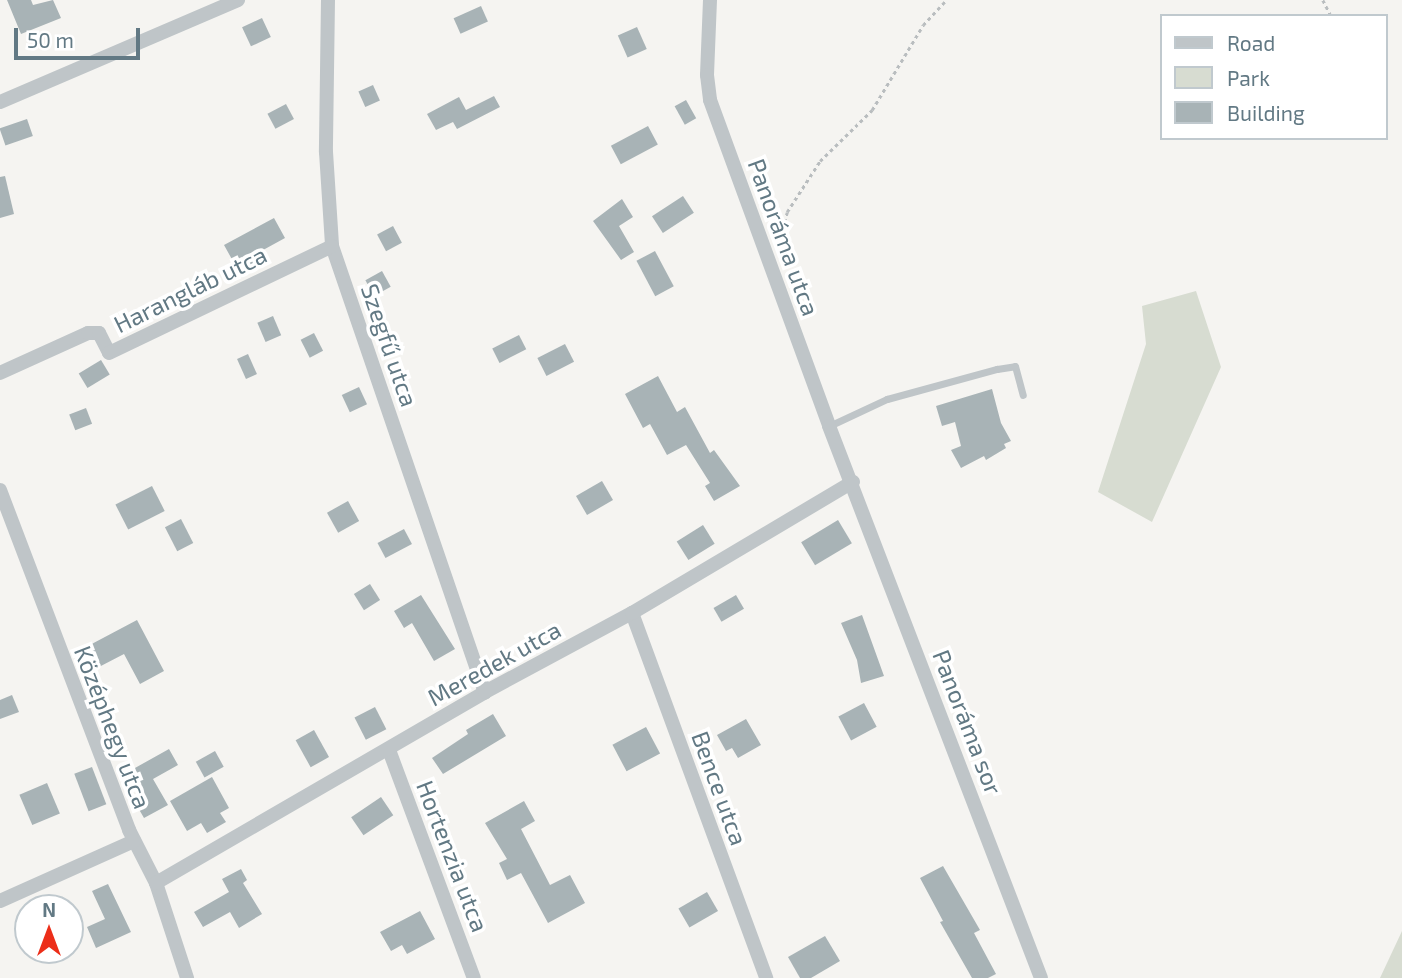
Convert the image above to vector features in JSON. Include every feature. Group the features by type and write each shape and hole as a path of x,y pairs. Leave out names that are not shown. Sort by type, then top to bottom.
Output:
{"street":[{"path":"0,103 238,0"},
{"name":"Szegfű utca","path":"328,0 326,152 332,246 485,692"},
{"name":"Panoráma utca","path":"710,0 707,75 710,100 829,426 853,482"},
{"name":"Harangláb utca","path":"0,373 88,333 99,333 109,353 332,246"},
{"name":"Meredek utca","path":"156,883 485,692 632,613 853,482"},
{"name":"Panoráma sor","path":"853,482 1041,978"},
{"name":"Középhegy utca","path":"0,490 134,841 156,883 187,978"},
{"name":"Bence utca","path":"632,613 766,978"},
{"name":"Hortenzia utca","path":"389,750 474,978"},
{"path":"0,901 134,841"}],"lane":[{"path":"829,426 887,399 997,369 1016,366 1023,395"}],"path":[{"path":"771,265 787,212 820,161 872,110 923,24 946,0"}],"green space":[{"path":"1196,291 1221,367 1152,522 1098,492 1146,344 1142,306"},
{"path":"1402,931 1402,978 1380,978"}],"building":[{"path":"7,0 31,0 33,5 53,0 61,18 21,34"},
{"path":"481,6 488,22 461,34 454,18"},
{"path":"262,18 271,37 251,46 242,27"},
{"path":"637,27 647,49 628,57 618,36"},
{"path":"373,85 380,101 365,107 358,92"},
{"path":"494,96 500,107 457,129 453,122 436,130 427,114 459,97 466,110"},
{"path":"686,100 696,118 685,125 675,106"},
{"path":"286,104 294,119 275,129 267,114"},
{"path":"27,119 33,136 5,145 0,128"},
{"path":"648,126 658,145 621,164 611,146"},
{"path":"5,176 14,214 0,218 0,177"},
{"path":"683,196 694,213 663,233 652,216"},
{"path":"622,199 633,217 619,226 634,252 621,260 593,221"},
{"path":"274,218 285,238 254,255 258,262 239,272 224,245"},
{"path":"393,226 402,243 386,251 377,234"},
{"path":"655,251 674,286 655,296 636,261"},
{"path":"382,271 391,287 374,296 365,280"},
{"path":"273,316 281,335 266,342 257,323"},
{"path":"314,333 323,351 310,358 301,340"},
{"path":"519,335 526,349 500,363 492,349"},
{"path":"565,344 574,362 546,376 537,358"},
{"path":"248,354 257,374 246,379 237,359"},
{"path":"101,360 110,375 87,388 79,373"},
{"path":"658,376 677,412 685,407 710,453 714,450 740,486 714,501 705,486 710,483 686,445 667,455 650,424 643,428 625,394"},
{"path":"359,387 367,404 350,412 342,395"},
{"path":"992,389 1001,423 1011,441 1004,444 1006,448 986,460 984,456 961,468 951,450 961,446 955,422 942,426 936,406"},
{"path":"86,408 92,424 75,430 69,414"},
{"path":"602,481 613,500 587,515 576,496"},
{"path":"152,486 165,511 128,530 115,505"},
{"path":"348,501 359,521 338,533 327,513"},
{"path":"181,519 193,543 177,551 165,527"},
{"path":"838,520 852,543 815,565 801,542"},
{"path":"703,525 715,544 688,560 677,541"},
{"path":"404,529 412,544 385,558 378,543"},
{"path":"370,584 380,600 364,610 354,594"},
{"path":"421,595 455,649 434,661 412,623 404,628 394,611"},
{"path":"736,595 744,609 721,622 713,608"},
{"path":"862,615 884,676 861,683 857,660 841,623"},
{"path":"137,620 164,671 140,684 124,654 97,668 86,647"},
{"path":"12,695 19,712 0,719 0,700"},
{"path":"864,703 877,727 851,740 838,717"},
{"path":"375,707 386,729 366,740 355,717"},
{"path":"493,714 506,736 443,774 432,758 468,734 466,730"},
{"path":"746,719 761,745 738,758 732,748 726,751 717,735"},
{"path":"646,727 660,753 627,771 612,745"},
{"path":"314,730 329,757 311,767 296,740"},
{"path":"169,749 178,765 153,779 168,805 144,818 133,799 139,796 126,773"},
{"path":"215,751 224,767 204,777 196,762"},
{"path":"92,767 106,804 89,811 74,774"},
{"path":"212,777 229,808 220,813 226,822 207,833 201,823 187,831 170,801"},
{"path":"47,783 60,813 32,825 19,795"},
{"path":"381,797 393,815 363,835 351,817"},
{"path":"524,801 535,821 521,829 550,885 570,875 585,903 548,923 521,873 507,880 499,863 507,859 485,823"},
{"path":"943,866 980,930 974,933 996,974 988,978 972,978 940,922 943,921 920,878"},
{"path":"241,869 247,880 243,883 262,914 239,928 230,912 203,927 194,912 229,892 222,879"},
{"path":"108,884 131,932 96,948 87,927 105,919 92,891"},
{"path":"707,892 718,911 689,928 678,909"},
{"path":"420,911 435,939 407,954 402,945 391,951 380,932"},
{"path":"825,936 840,961 811,978 800,978 788,957"}]}
